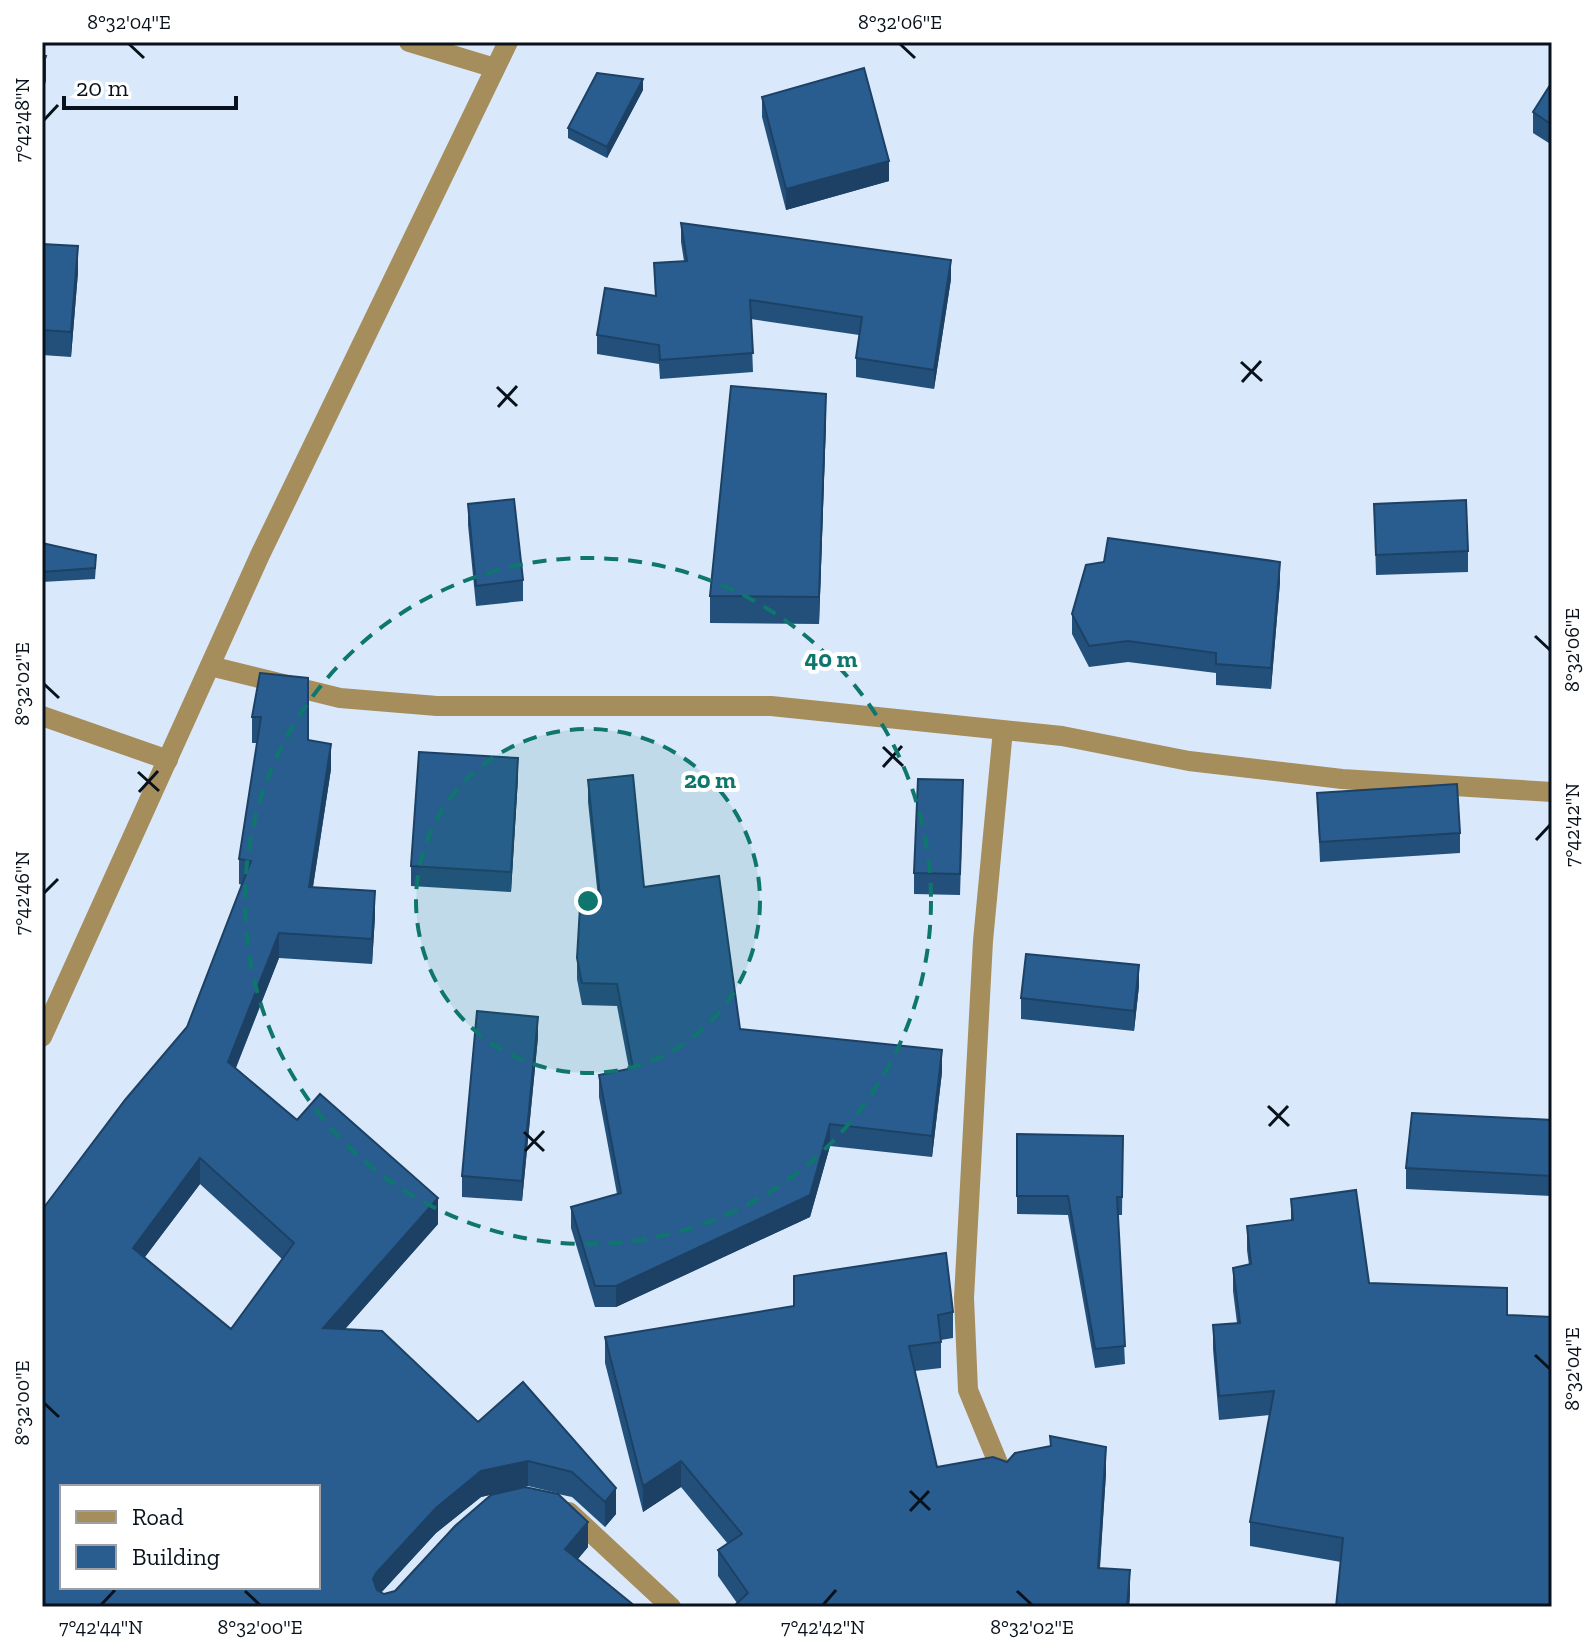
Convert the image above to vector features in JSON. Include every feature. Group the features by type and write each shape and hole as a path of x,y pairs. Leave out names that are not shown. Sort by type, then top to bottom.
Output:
{"street":[{"path":"409,42 495,68"},
{"path":"42,1037 210,666 508,42"},
{"path":"210,666 340,698 437,706 771,706 1062,736 1189,761 1342,779 1552,792"},
{"path":"42,716 168,760"},
{"path":"1003,730 983,941 964,1298 968,1390 1003,1475"},
{"path":"551,1504 564,1507 671,1607"}],"building":[{"path":"864,68 889,161 786,189 762,97"},
{"path":"597,73 643,79 607,147 568,128"},
{"path":"1552,82 1552,125 1533,112"},
{"path":"681,223 951,260 934,370 856,358 862,317 750,300 753,353 660,360 659,345 597,335 605,288 656,296 654,263 687,261"},
{"path":"42,244 78,246 71,332 42,330"},
{"path":"731,386 826,394 819,597 710,596"},
{"path":"514,499 523,580 476,586 468,504"},
{"path":"1466,500 1468,551 1376,555 1374,504"},
{"path":"1108,538 1280,562 1271,668 1216,664 1216,653 1128,641 1089,646 1072,614 1086,565 1104,562"},
{"path":"42,543 96,555 95,568 42,572"},
{"path":"260,673 308,678 308,740 331,744 309,887 375,891 372,939 279,933 228,1062 297,1120 320,1094 438,1198 323,1328 382,1331 478,1422 523,1382 616,1488 605,1502 572,1472 528,1461 481,1471 436,1508 376,1573 373,1579 377,1590 384,1594 395,1591 455,1526 491,1495 525,1487 558,1494 588,1522 565,1549 636,1607 42,1607 42,1210 125,1100 187,1027 251,861 239,859 261,717 252,717","holes":["200,1158 294,1243 231,1329 133,1248"]},
{"path":"419,752 518,758 511,872 411,866"},
{"path":"633,775 644,887 719,876 740,1029 942,1050 932,1136 830,1124 810,1195 616,1286 595,1286 571,1207 621,1193 599,1075 633,1068 617,984 582,983 577,958 580,907 601,906 588,780"},
{"path":"918,779 963,780 960,874 914,873"},
{"path":"1457,784 1460,833 1320,842 1317,793"},
{"path":"1026,954 1139,965 1134,1011 1021,998"},
{"path":"477,1011 538,1017 522,1181 462,1176"},
{"path":"1412,1113 1552,1120 1552,1176 1406,1168"},
{"path":"1017,1134 1123,1136 1122,1197 1117,1197 1125,1346 1095,1349 1068,1196 1017,1196"},
{"path":"1356,1190 1369,1283 1507,1288 1507,1315 1552,1317 1552,1607 1336,1607 1343,1538 1250,1522 1274,1391 1219,1396 1213,1325 1240,1323 1233,1268 1251,1264 1247,1226 1293,1220 1291,1199"},
{"path":"946,1253 953,1312 938,1315 941,1342 909,1346 937,1467 993,1457 1007,1462 1015,1453 1051,1446 1050,1436 1106,1447 1098,1568 1130,1570 1127,1607 733,1607 748,1593 718,1550 742,1534 681,1461 643,1486 605,1337 794,1306 794,1276"}]}
